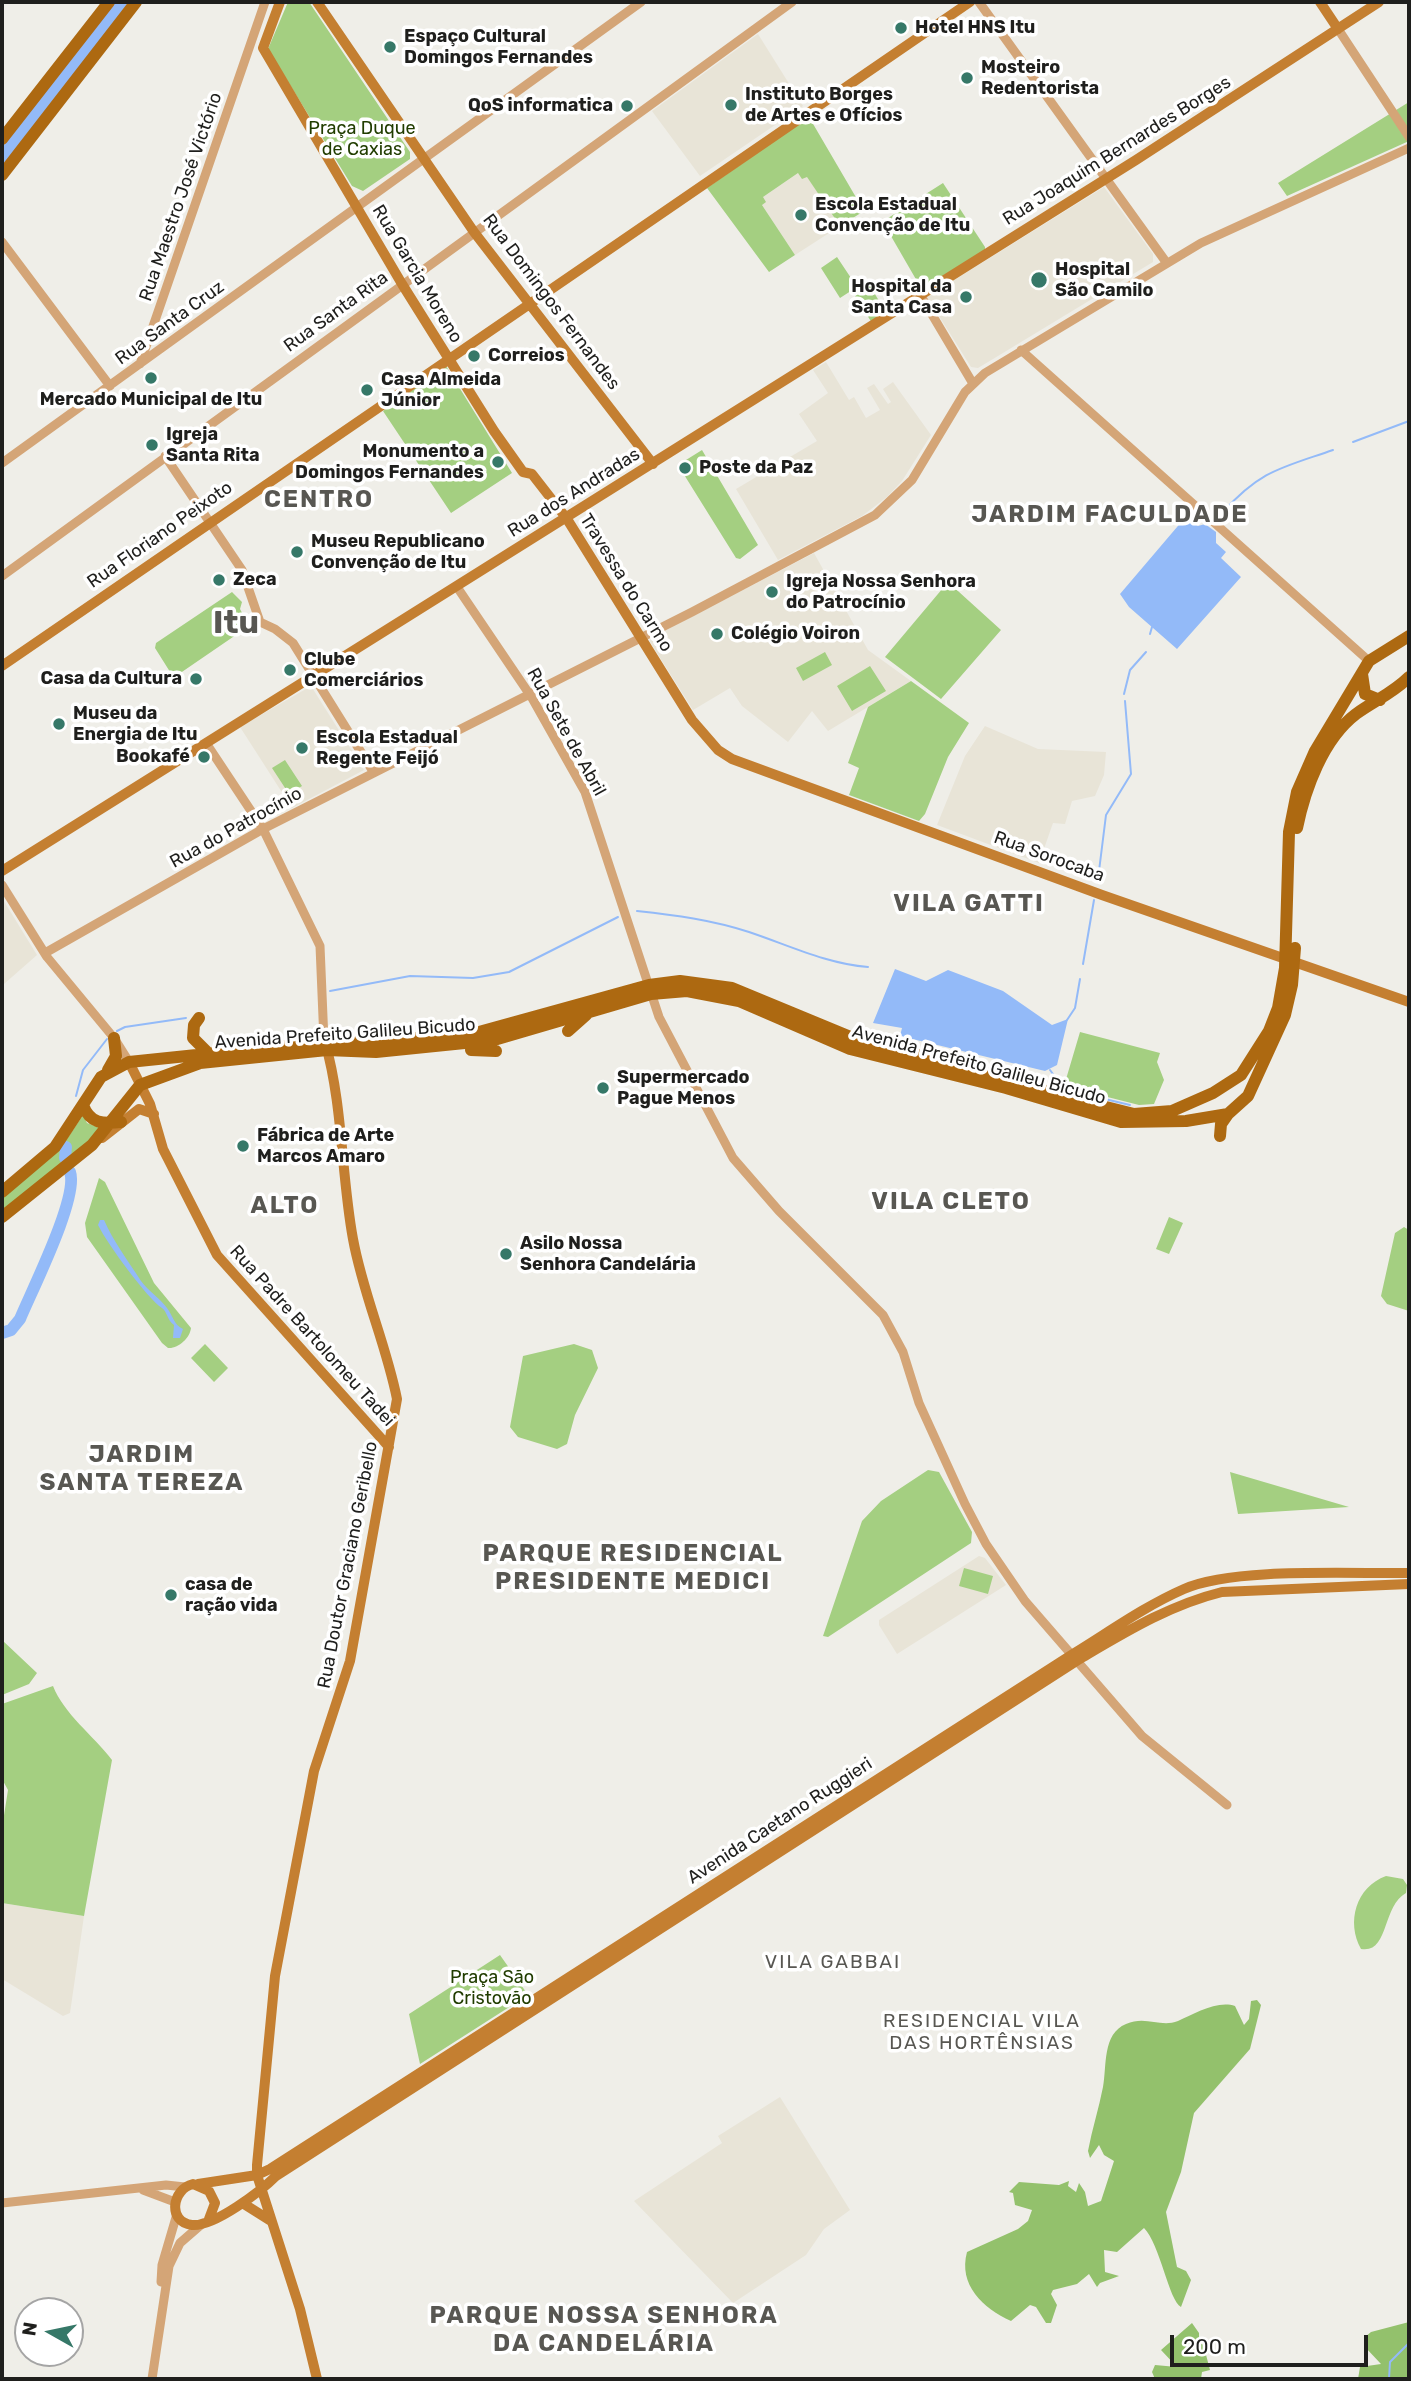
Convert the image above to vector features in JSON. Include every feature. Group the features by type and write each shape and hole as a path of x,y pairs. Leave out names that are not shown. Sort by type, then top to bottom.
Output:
{"main road":[{"path":"2,139 68,72 104,25 109,2"},
{"path":"2,175 68,72 104,25 136,2"},
{"path":"279,2 262,48 356,208"},
{"path":"317,2 424,158"},
{"path":"448,358 970,2"},
{"path":"1320,2 1338,29"},
{"name":"Rua Joaquim Bernardes Borges","path":"699,435 1107,178 1379,2"},
{"name":"Rua Domingos Fernandes","path":"424,158 474,232 653,464"},
{"name":"Rua Garcia Moreno","path":"356,208 448,358 523,472"},
{"name":"Rua Floriano Peixoto","path":"2,666 448,358"},
{"name":"Rua dos Andradas","path":"2,872 699,435"},
{"name":"Travessa do Carmo","path":"523,472 532,474 567,519 692,720"},
{"name":"Avenida Prefeito Galileu Bicudo","path":"650,990 699,992 739,1001 850,1049 1006,1088 1121,1122 1186,1121 1207,1124 1228,1114 1248,1096 1279,1031 1290,998 1288,850 1292,811 1315,751 1369,661 1409,636"},
{"path":"1393,645 1409,644"},
{"path":"1362,673 1361,684 1365,694 1380,699"},
{"name":"Avenida Prefeito Galileu Bicudo","path":"107,1071 129,1062 207,1052 326,1046 376,1052 494,1040 680,981 732,988 853,1038 1007,1078 1121,1112 1146,1114 1172,1111 1213,1093 1241,1075 1269,1031 1290,961 1296,842 1303,805 1315,771 1339,732 1355,715 1409,677"},
{"name":"Rua Sorocaba","path":"692,720 718,750 732,760 1409,1002"},
{"path":"326,1046 491,1030 650,990"},
{"path":"568,1031 589,1012"},
{"path":"199,1018 194,1025 193,1038 207,1052"},
{"path":"2,1192 55,1147 116,1056 114,1038"},
{"path":"440,1045 461,1051 496,1051"},
{"name":"Avenida Prefeito Galileu Bicudo","path":"140,1085 206,1062 326,1046"},
{"name":"Rua Doutor Graciano Geribello","path":"317,2379 300,2309 257,2175 275,1976 314,1771 346,1676 397,1399 391,1371 362,1283 347,1204 326,1046"},
{"name":"Rua Padre Bartolomeu Tadei","path":"129,1062 154,1114 163,1149 216,1255 389,1447"},
{"path":"92,1145 140,1085"},
{"path":"1207,1124 1208,1102 1213,1093"},
{"path":"83,1105 91,1119 107,1124 121,1122"},
{"path":"2,1217 139,1109 154,1114"},
{"path":"1220,1136 1221,1124 1228,1114"},
{"name":"Avenida Caetano Ruggieri","path":"198,2185 257,2175 1185,1588 1214,1581 1267,1576 1409,1573"},
{"name":"Avenida Caetano Ruggieri","path":"207,2221 244,2204 276,2176 1075,1657 1144,1621 1196,1598 1223,1592 1409,1584"},
{"path":"198,2185 206,2188 214,2198 215,2207 207,2221 187,2223 177,2214 174,2202 185,2187 198,2185"},
{"path":"244,2204 271,2221"}],"street":[{"path":"262,48 252,41 265,2"},
{"path":"356,208 640,2"},
{"name":"Rua Santa Rita","path":"2,576 792,2"},
{"path":"979,2 1166,262"},
{"path":"1338,29 1409,137"},
{"name":"Rua Maestro José Victório","path":"141,364 252,41"},
{"path":"921,296 972,382 1166,262 1284,204 1409,148"},
{"name":"Rua Santa Cruz","path":"2,463 356,208"},
{"path":"2,242 110,386"},
{"path":"1021,351 1369,661"},
{"name":"Rua do Patrocínio","path":"45,953 263,829 745,584 875,514 893,501 912,480 972,382"},
{"path":"165,456 242,570 243,581 260,622 288,638 374,773"},
{"name":"Rua Sete de Abril","path":"457,587 528,693 585,792 659,1017 733,1158 779,1211 883,1315 903,1352 919,1402 978,1530 1011,1583 1142,1736 1227,1805"},
{"path":"206,743 263,829"},
{"name":"Rua Doutor Graciano Geribello","path":"263,829 320,946 326,1046"},
{"name":"Rua Padre Bartolomeu Tadei","path":"2,885 45,953 114,1038 129,1062"},
{"path":"2,2203 142,2190 166,2185 185,2187"},
{"path":"142,2190 174,2202"},
{"path":"152,2379 165,2265 177,2214"},
{"path":"165,2265 180,2243 207,2221"}],"shaded area":[{"name":"Instituto Borges de Artes e Ofícios","path":"758,34 803,106 700,176 652,111"},
{"name":"Escola Estadual Convenção de Itu","path":"798,173 807,176 840,226 795,255 762,205 763,197"},
{"name":"Hospital São Camilo","path":"1104,187 1153,254 1153,262 978,368 971,367 927,297"},
{"path":"826,362 849,400 854,397 866,418 880,410 867,388 874,384 888,404 891,402 883,389 893,382 931,435 902,481 887,497 862,516 778,560 736,489 817,441 799,414 828,393 813,370"},
{"path":"814,553 868,650 911,681 828,731 812,711 788,742 742,706 730,688 693,710 650,642 651,638"},
{"name":"Escola Estadual Regente Feijó","path":"311,686 364,770 292,808 240,727"},
{"path":"985,726 1038,749 1106,752 1104,775 1095,796 1072,801 1065,824 1053,823 1039,863 937,825 965,756"},
{"path":"2,898 37,955 4,984 2,982"},
{"path":"979,1556 985,1558 1006,1585 897,1654 879,1625 879,1620"},
{"path":"2,1903 84,1916 70,2013 63,2016 2,1979"},
{"path":"780,2097 850,2210 824,2229 806,2255 733,2303 634,2201 722,2143 718,2136"}],"green space":[{"name":"Praça Duque de Caxias","path":"288,2 309,2 410,152 410,159 363,191 352,186 268,49"},
{"path":"1409,102 1409,141 1287,196 1278,183"},
{"path":"809,117 864,211 840,226 807,177 802,179 798,173 763,197 766,202 762,205 795,255 769,272 707,188"},
{"path":"943,183 985,247 985,252 921,288 884,224 885,220"},
{"path":"837,257 857,287 840,298 821,268"},
{"path":"870,286 887,314 872,323 855,296"},
{"path":"446,366 512,473 451,513 383,411"},
{"path":"702,450 758,545 740,559 736,558 678,465"},
{"path":"948,582 1001,630 941,699 885,657"},
{"path":"232,592 242,602 240,609 249,626 176,676 172,675 155,648 156,643"},
{"path":"825,652 832,665 803,681 796,668"},
{"path":"870,666 886,691 852,711 837,686"},
{"path":"911,681 969,723 948,757 925,814 919,821 849,795 859,768 848,763 868,707"},
{"path":"285,760 302,786 289,794 272,768"},
{"path":"1080,1032 1160,1053 1157,1062 1164,1080 1154,1104 1139,1105 1064,1086"},
{"path":"83,1115 87,1123 100,1128 89,1143 2,1214 2,1196 61,1148"},
{"path":"99,1178 105,1182 154,1283 191,1328 186,1339 176,1347 168,1348 162,1343 87,1237 85,1223"},
{"path":"1169,1217 1183,1223 1169,1254 1156,1249"},
{"path":"1404,1227 1409,1230 1409,1311 1387,1304 1381,1296 1395,1233"},
{"path":"205,1344 228,1368 214,1382 191,1358"},
{"path":"574,1344 592,1350 598,1368 575,1415 567,1444 557,1449 518,1437 510,1427 523,1356"},
{"path":"928,1470 939,1472 972,1532 971,1543 828,1637 823,1636 862,1521 881,1501"},
{"path":"1230,1472 1349,1507 1238,1514"},
{"path":"964,1568 993,1576 988,1594 959,1586"},
{"path":"2,1640 37,1673 29,1684 2,1695"},
{"path":"53,1686 71,1715 112,1760 84,1916 2,1903 2,1828 8,1790 2,1779 2,1704"},
{"path":"1386,1876 1403,1879 1407,1885 1406,1893 1398,1899 1376,1944 1370,1949 1361,1949 1354,1928 1357,1906 1367,1888"},
{"name":"Praça São Cristovão","path":"500,1955 526,1992 525,1997 420,2064 409,2014"},
{"path":"1257,2000 1261,2005 1250,2049 1194,2113 1181,2172 1166,2212 1177,2267 1186,2271 1191,2280 1181,2307 1172,2294 1155,2246 1144,2228 1117,2252 1104,2250 1105,2272 1119,2276 1100,2283 1097,2287 1089,2274 1077,2284 1053,2290 1051,2294 1057,2305 1051,2323 1046,2323 1036,2307 1030,2305 1011,2321 982,2302 966,2275 967,2252 1018,2229 1028,2221 1032,2210 1015,2205 1013,2193 1009,2192 1019,2182 1059,2185 1069,2181 1068,2186 1076,2192 1079,2183 1085,2192 1088,2206 1101,2201 1114,2161 1104,2155 1099,2145 1090,2158 1088,2151 1103,2087 1107,2051 1118,2029 1140,2021 1171,2023 1221,2005 1235,2006 1244,2025 1249,2019 1251,2001"},
{"path":"1409,2322 1409,2379 1358,2379 1360,2367 1381,2364 1365,2347 1365,2337 1371,2332"},
{"path":"1192,2323 1199,2333 1199,2343 1207,2346 1205,2351 1210,2370 1202,2372 1201,2379 1155,2379 1152,2372 1155,2365 1177,2367 1161,2350"}],"water":[{"path":"1188,519 1198,526 1205,524 1216,532 1216,543 1226,552 1221,558 1241,577 1177,649 1129,607 1120,594 1183,520"},
{"path":"895,969 926,981 948,970 1003,991 1052,1025 1068,1019 1057,1065 1045,1071 900,1036 902,1028 873,1023"},
{"path":"100,1220 104,1220 116,1244 141,1281 164,1304 183,1329 180,1338 173,1338 174,1325 164,1309 147,1294 119,1257 98,1225"}],"waterway":[{"path":"2,157 122,2"},
{"path":"1353,442 1409,421"},
{"path":"1223,512 1249,487 1273,472 1333,450"},
{"path":"1150,634 1152,627"},
{"path":"1124,694 1130,670 1146,652"},
{"path":"1098,879 1106,815 1131,774 1125,701"},
{"path":"1083,964 1094,900"},
{"path":"637,911 721,924 823,958 868,967"},
{"path":"330,991 410,976 473,978 509,972 618,917"},
{"path":"1067,1020 1075,1008 1080,979"},
{"path":"117,1031 125,1027 186,1018"},
{"path":"76,1096 83,1070 107,1039"},
{"path":"1050,1070 1056,1078"},
{"path":"1059,1082 1071,1091 1130,1105"},
{"path":"65,1158 66,1147"},
{"path":"2,1333 11,1330 20,1319 43,1266 68,1201 70,1172"},
{"path":"1389,2379 1390,2362 1409,2343"}],"place":[{"name":"Hotel HNS Itu","path":"901,28"},
{"name":"Espaço Cultural Domingos Fernandes","path":"390,47"},
{"name":"Mosteiro Redentorista","path":"967,78"},
{"name":"Instituto Borges de Artes e Ofícios","path":"731,105"},
{"name":"QoS informatica","path":"627,106"},
{"name":"Escola Estadual Convenção de Itu","path":"801,215"},
{"name":"Hospital São Camilo","path":"1039,280"},
{"name":"Hospital da Santa Casa","path":"966,297"},
{"name":"Correios","path":"474,356"},
{"name":"Mercado Municipal de Itu","path":"151,378"},
{"name":"Casa Almeida Júnior","path":"367,390"},
{"name":"Igreja Santa Rita","path":"152,445"},
{"name":"Monumento a Domingos Fernandes","path":"498,462"},
{"name":"Poste da Paz","path":"685,468"},
{"name":"Museu Republicano Convenção de Itu","path":"297,552"},
{"name":"Zeca","path":"219,580"},
{"name":"Igreja Nossa Senhora do Patrocínio","path":"772,592"},
{"name":"Colégio Voiron","path":"717,634"},
{"name":"Clube Comerciários","path":"290,670"},
{"name":"Casa da Cultura","path":"196,679"},
{"name":"Museu da Energia de Itu","path":"59,724"},
{"name":"Escola Estadual Regente Feijó","path":"302,748"},
{"name":"Bookafé","path":"204,757"},
{"name":"Supermercado Pague Menos","path":"603,1088"},
{"name":"Fábrica de Arte Marcos Amaro","path":"243,1146"},
{"name":"Asilo Nossa Senhora Candelária","path":"506,1254"},
{"name":"casa de ração vida","path":"171,1595"}],"district":[{"name":"CENTRO","path":"319,500"},
{"name":"JARDIM FACULDADE","path":"1110,515"},
{"name":"Itu","path":"236,624"},
{"name":"VILA GATTI","path":"969,904"},
{"name":"VILA CLETO","path":"951,1202"},
{"name":"ALTO","path":"285,1206"},
{"name":"JARDIM SANTA TEREZA","path":"142,1469"},
{"name":"PARQUE RESIDENCIAL PRESIDENTE MEDICI","path":"633,1568"},
{"name":"VILA GABBAI","path":"833,1963"},
{"name":"RESIDENCIAL VILA DAS HORTÊNSIAS","path":"982,2033"},
{"name":"PARQUE NOSSA SENHORA DA CANDELÁRIA","path":"604,2330"}]}
